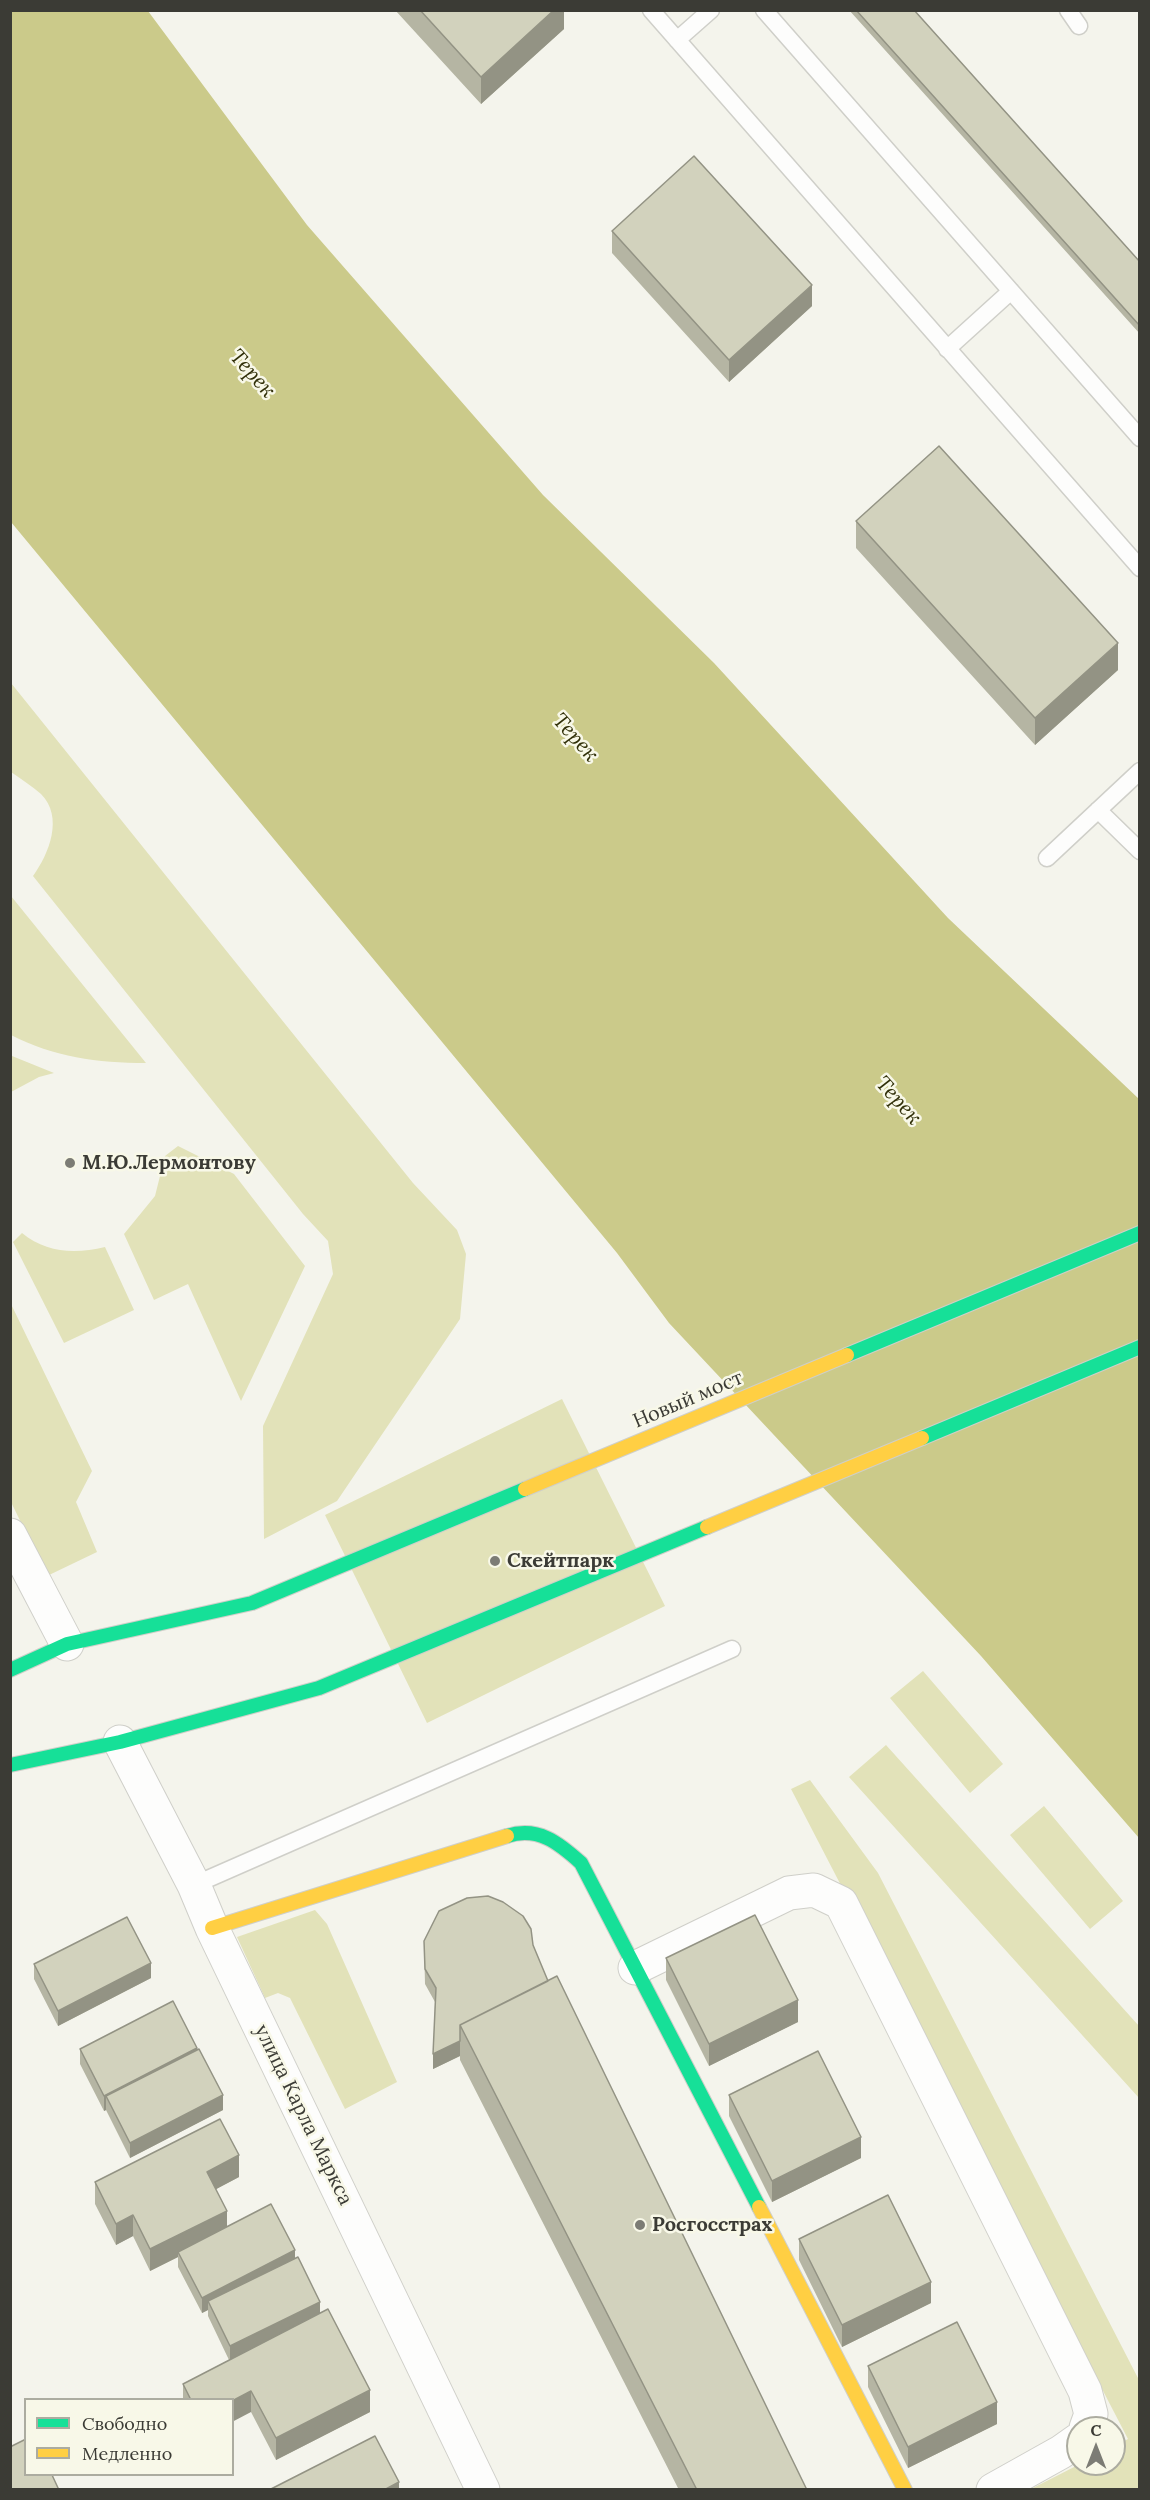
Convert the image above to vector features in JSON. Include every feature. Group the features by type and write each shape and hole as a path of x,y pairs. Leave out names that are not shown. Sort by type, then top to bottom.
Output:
{"main road":[{"name":"Новый мост","path":"10,1670 68,1644 252,1603 1140,1233"},
{"path":"10,1765 120,1742 319,1688 1140,1347"},
{"path":"212,1928 512,1834 533,1832 553,1837 581,1863 905,2490"}],"street":[{"path":"10,1535 68,1644"},
{"name":"улица Карла Маркса","path":"120,1742 194,1885 212,1928 483,2490"},
{"path":"635,1968 789,1893 814,1890 841,1903 1085,2391 1090,2416"},
{"path":"993,2490 1066,2448"}],"lane":[{"path":"651,10 1140,568"},
{"path":"677,40 711,10"},
{"path":"764,10 1140,438"},
{"path":"1068,10 1079,26"},
{"path":"946,348 1011,291"},
{"path":"1047,858 1140,771"},
{"path":"1098,810 1140,851"},
{"path":"194,1885 732,1649"}],"green space":[{"path":"11,683 413,1183 457,1230 466,1254 460,1319 337,1501 264,1539 263,1426 333,1274 328,1241 303,1214 33,876 49,846 53,824 52,813 41,794 11,772"},
{"path":"11,896 146,1063 110,1062 60,1054 11,1035"},
{"path":"10,1055 54,1073 39,1077 11,1092"},
{"path":"178,1146 234,1174 305,1266 241,1401 188,1284 154,1300 124,1234 155,1196 165,1156"},
{"path":"22,1233 41,1245 61,1250 83,1251 105,1247 134,1310 64,1343 13,1242"},
{"path":"10,1302 92,1471 76,1502 97,1552 47,1576 11,1502"},
{"name":"Скейтпарк","path":"562,1399 665,1606 427,1723 325,1515"},
{"path":"923,1671 1003,1764 970,1793 890,1698"},
{"path":"886,1745 1139,2026 1139,2098 849,1777"},
{"path":"810,1780 878,1873 1139,2380 1139,2489 1031,2489 1066,2471 1066,2476 1126,2476 1126,2440 1128,2439 1126,2416 1116,2416 791,1789"},
{"path":"1044,1806 1123,1901 1090,1929 1010,1835"},
{"path":"315,1910 327,1924 397,2082 345,2109 290,1998 278,1993 265,1998 237,1937"}],"water":[{"name":"Терек","path":"10,11 148,11 307,225 543,495 714,663 948,918 1139,1099 1139,1838 981,1656 669,1323 617,1253 11,522"}],"building":[{"path":"420,10 554,10 481,77"},
{"path":"856,10 914,10 1140,262 1140,326"},
{"path":"694,156 812,285 729,360 612,231"},
{"path":"939,446 1118,643 1035,718 856,521"},
{"path":"488,1896 503,1902 523,1916 531,1929 533,1945 548,1981 460,2025 460,2041 433,2054 436,1988 425,1969 424,1941 439,1911 467,1898"},
{"path":"755,1915 798,2000 709,2044 666,1958"},
{"path":"127,1917 151,1963 58,2011 34,1964"},
{"path":"557,1976 807,2490 697,2490 460,2025"},
{"path":"173,2001 197,2048 104,2096 80,2049"},
{"path":"199,2049 223,2095 130,2143 106,2096"},
{"path":"818,2051 861,2137 772,2181 729,2095"},
{"path":"220,2119 239,2155 207,2172 227,2211 150,2249 133,2215 116,2224 95,2182"},
{"path":"888,2195 931,2282 842,2325 799,2239"},
{"path":"271,2204 295,2250 202,2298 178,2252"},
{"path":"298,2257 320,2302 230,2346 208,2301"},
{"path":"328,2309 370,2390 276,2438 251,2391 234,2400 234,2398 190,2398 183,2384"},
{"path":"957,2322 997,2402 908,2447 868,2366"},
{"path":"375,2436 399,2482 384,2490 269,2490"},
{"path":"24,2440 24,2476 52,2476 59,2490 10,2490 10,2447"}],"traffic: fast":[{"path":"847,1355 1140,1233"},
{"path":"922,1438 1140,1347"},
{"path":"10,1670 67,1644 252,1603 525,1489"},
{"path":"10,1765 120,1742 319,1688 707,1527"},
{"path":"507,1836 529,1833 547,1838 565,1849 581,1863 759,2207"}],"traffic: slow":[{"path":"525,1489 847,1355"},
{"path":"707,1527 922,1438"},
{"path":"212,1928 507,1836"},
{"path":"759,2207 905,2490"}],"place":[{"name":"М.Ю.Лермонтову","path":"70,1163"},
{"name":"Скейтпарк","path":"495,1561"},
{"name":"Росгосстрах","path":"640,2225"}]}
